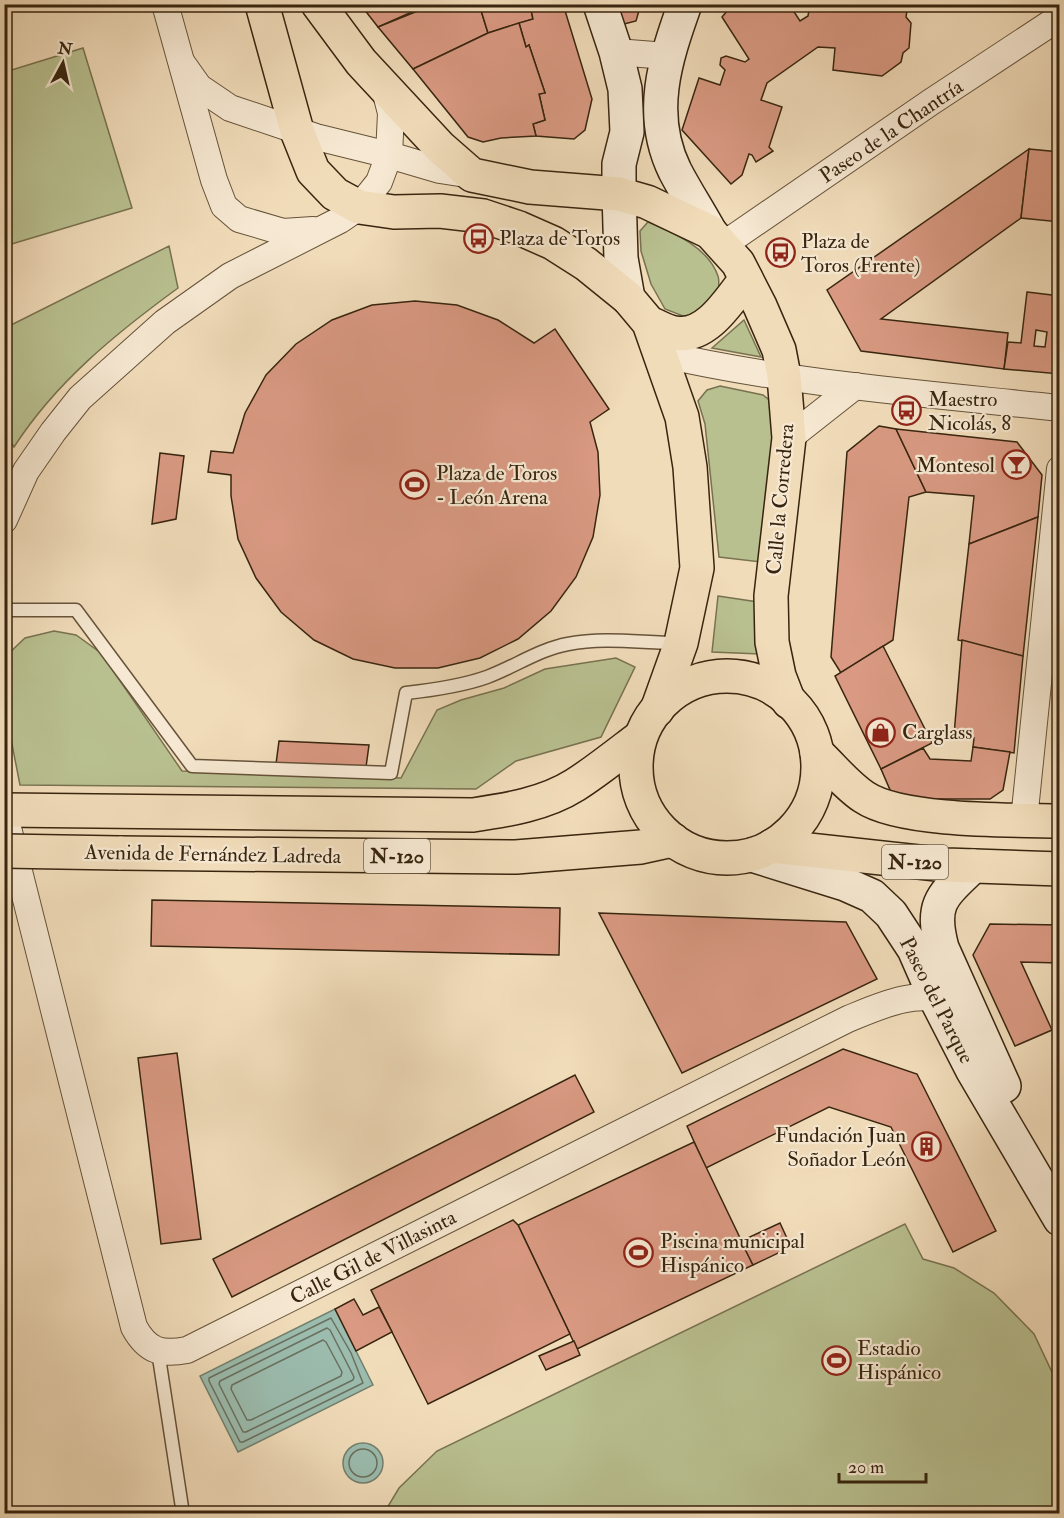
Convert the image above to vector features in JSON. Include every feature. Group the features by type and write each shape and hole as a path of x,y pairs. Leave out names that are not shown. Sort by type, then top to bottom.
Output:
{"main road":[{"path":"262,4 297,131 313,171 335,194 359,207 394,212 440,211 483,216 519,228 553,243 586,264 628,297 649,323 682,417 690,467 697,568 681,643 657,710"},
{"path":"318,4 361,62 440,147 472,175 530,187 619,179 647,202 717,238"},
{"name":"Calle la Corredera","path":"717,238 738,263 746,279 779,350 784,376 789,438 771,596 772,642 779,676 789,702"},
{"path":"649,323 676,334 692,332 716,318 746,279"},
{"name":"N-120","path":"762,851 793,830 807,809 815,786 818,753 816,741 809,726 789,702 763,683 723,676 693,682 680,689 646,722 639,738 636,769 642,797 654,821 673,840 697,854 726,857 762,851 973,866 1059,869"},
{"name":"Avenida de Fernández Ladreda","path":"4,811 483,814 512,809 542,800 573,786 639,738"},
{"name":"N-120","path":"818,753 865,798 889,809 915,813 1059,821"},
{"name":"Avenida de Fernández Ladreda","path":"4,851 516,857 641,847 673,840"}],"street":[{"path":"165,4 214,180 224,206 239,219 283,232 321,230"},
{"path":"600,4 616,52 625,89 627,132 619,179 621,258 628,297"},
{"name":"Calle la Corredera","path":"685,4 667,56 660,98 662,129 674,170 717,238"},
{"name":"Paseo de la Chantría","path":"717,238 931,102 1059,17"},
{"path":"616,52 667,56"},
{"path":"182,63 199,87 230,108 316,138 389,154 440,170 472,175"},
{"path":"4,520 26,471 80,398 165,322 230,276 321,230 359,207 379,182 389,154 391,113 384,86"},
{"path":"661,354 725,368 1059,408"},
{"path":"789,438 845,384"},
{"path":"1024,820 1059,469"},
{"path":"4,811 134,1327 141,1341 158,1351"},
{"name":"Paseo del Parque","path":"762,851 872,896 891,914 914,949 935,997 973,1071 1059,1219"},
{"name":"Paseo del Parque","path":"973,866 947,891 937,908 936,928 945,954 1059,1212"},
{"path":"935,997 950,1003 964,1018 1016,1127 1031,1146"},
{"name":"Calle Gil de Villasinta","path":"158,1351 188,1350 848,1019 885,1004 912,998 935,997"}],"lane":[{"path":"4,610 76,610 192,766 391,773 406,693 441,689 487,677 567,644 606,640 681,643"},
{"path":"158,1351 183,1514"}],"green space":[{"path":"83,48 132,208 5,246 5,72"},
{"path":"648,222 689,242 706,257 718,276 718,296 688,318 665,309 651,284 641,251 640,231"},
{"path":"169,246 178,288 88,360 48,401 14,447 5,433 5,328"},
{"path":"744,320 761,357 712,348"},
{"path":"720,386 763,395 773,403 777,423 761,562 719,557 705,424 698,401 707,390"},
{"path":"718,596 758,602 760,654 712,652"},
{"path":"54,631 76,635 101,653 182,771 401,778 437,710 461,700 504,688 545,669 616,658 635,667 601,737 516,761 476,789 20,785 8,724 5,657 25,638"},
{"name":"Estadio Hispánico","path":"905,1224 923,1259 954,1268 994,1293 1034,1334 1059,1387 1060,1496 1054,1513 384,1513 399,1488 437,1451"}],"water":[{"path":"335,1309 373,1385 238,1452 200,1376"},
{"path":"363,1443 371,1444 377,1449 382,1455 382,1471 377,1477 371,1482 363,1483 355,1482 349,1477 344,1471 343,1463 344,1455 349,1449 355,1444"}],"building":[{"path":"360,4 418,4 421,8 378,27"},
{"path":"435,4 479,4 488,33 413,69 378,27"},
{"path":"479,4 549,4 531,10 533,19 488,33"},
{"path":"549,4 563,4 592,99 585,130 574,139 536,136 533,124 545,120 539,94 545,93 519,23 533,19 531,10"},
{"path":"614,4 641,4 636,21 620,25"},
{"path":"725,4 789,4 800,21 808,16 810,4 908,4 906,17 911,23 909,48 903,53 901,62 882,76 833,70 835,48 818,47 767,83 761,100 782,107 769,147 773,151 756,162 749,154 742,175 731,184 682,130 699,78 720,85 725,70 720,65 721,58 726,56 745,62 749,59 722,17 727,11 724,8"},
{"path":"519,23 545,93 539,94 545,120 533,124 536,136 501,138 483,142 468,137 413,69 488,33"},
{"path":"1029,149 1021,218 881,319 1008,333 1004,369 861,351 827,290"},
{"path":"1029,149 1060,152 1060,222 1021,218"},
{"path":"1027,292 1060,296 1060,374 1004,369 1008,342 1021,343","holes":["1036,330 1047,332 1045,347 1034,346"]},
{"name":"Plaza de Toros - León Arena","path":"415,301 457,305 498,320 534,343 555,329 609,409 590,422 598,452 600,495 593,537 576,577 551,611 518,639 480,658 438,668 395,668 353,659 314,640 281,612 256,578 238,539 231,496 231,475 208,472 211,451 233,453 245,413 266,375 296,344 332,320 372,305"},
{"path":"879,426 896,429 926,492 909,497 893,640 841,673 831,657 847,452"},
{"path":"896,429 1017,442 1042,475 1038,517 969,544 974,496 926,492"},
{"path":"160,453 184,456 176,519 152,524"},
{"path":"1038,517 1023,656 958,640 969,544"},
{"path":"962,640 1023,656 1014,753 973,747 974,738 954,735"},
{"path":"883,646 932,743 881,769 835,676"},
{"path":"279,741 369,745 366,767 276,764"},
{"path":"973,747 1010,752 1003,790 990,799 894,799 881,769 923,748 930,759 971,761"},
{"path":"152,900 560,908 559,955 151,946"},
{"path":"599,913 846,922 877,979 682,1073"},
{"path":"990,924 1060,925 1060,963 1021,962 1052,1030 1015,1046 973,955"},
{"name":"Fundación Juan Soñador León","path":"843,1049 917,1074 996,1231 953,1252 891,1127 829,1107 706,1168 687,1126"},
{"path":"177,1053 201,1239 161,1244 138,1058"},
{"path":"575,1075 594,1112 232,1297 213,1259"},
{"name":"Piscina municipal Hispánico","path":"694,1142 753,1265 577,1349 518,1225"},
{"path":"513,1220 518,1225 570,1334 428,1404 371,1290"},
{"path":"780,1223 791,1247 753,1265 741,1241"},
{"path":"354,1299 363,1315 379,1307 392,1332 356,1351 335,1309"},
{"path":"574,1341 580,1355 546,1370 539,1356"}],"place":[{"name":"Plaza de Toros","path":"478,238"},
{"name":"Plaza de Toros (Frente)","path":"780,253"},
{"name":"Maestro Nicolás, 8","path":"907,411"},
{"name":"Montesol","path":"1016,465"},
{"name":"Plaza de Toros - León Arena","path":"415,485"},
{"name":"Carglass","path":"881,732"},
{"name":"Fundación Juan Soñador León","path":"927,1147"},
{"name":"Piscina municipal Hispánico","path":"639,1253"},
{"name":"Estadio Hispánico","path":"836,1360"}]}
